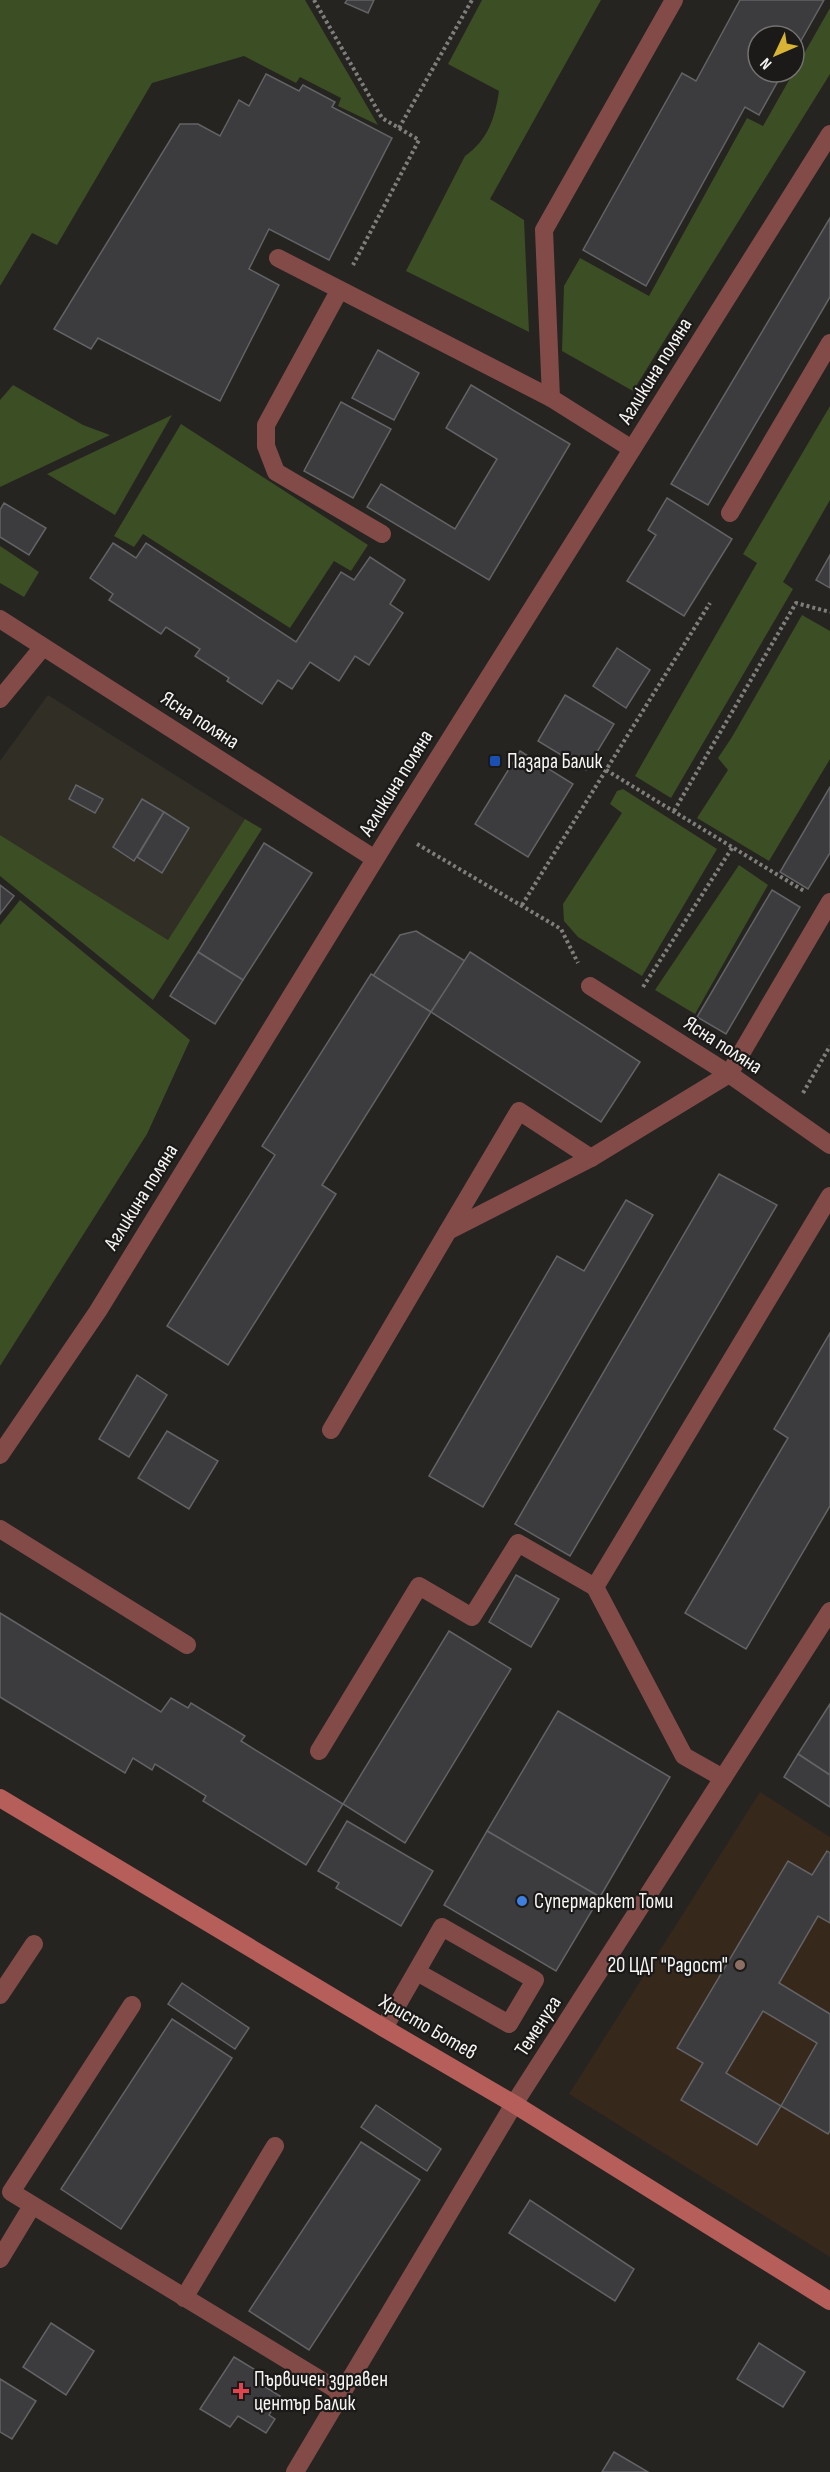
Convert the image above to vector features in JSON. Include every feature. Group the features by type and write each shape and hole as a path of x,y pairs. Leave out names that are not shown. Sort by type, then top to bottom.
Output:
{"street":[{"path":"551,398 544,230 674,0"},
{"name":"Агликина поляна","path":"0,1455 98,1311 375,860 830,134"},
{"path":"278,258 551,398 633,449"},
{"path":"339,291 266,425 266,446 276,472 382,534"},
{"path":"730,513 830,343"},
{"name":"Ясна поляна","path":"0,619 375,860"},
{"path":"0,699 43,647"},
{"path":"448,1231 591,1158 729,1074 829,904"},
{"name":"Ясна поляна","path":"590,986 729,1074 830,1145"},
{"path":"331,1430 519,1112 591,1158"},
{"path":"595,1587 830,1196"},
{"path":"0,1529 187,1645"},
{"path":"319,1751 419,1586 472,1617 518,1543 595,1587 684,1756 723,1778"},
{"name":"Теменуга","path":"295,2472 514,2104 830,1611"},
{"name":"Христо Ботев","path":"0,1797 514,2104 830,2301"},
{"path":"384,2028 442,1927 535,1980 509,2024 417,1972"},
{"path":"0,1995 34,1944"},
{"path":"132,2005 11,2192 342,2393"},
{"path":"184,2298 275,2146"},
{"path":"0,2259 32,2206"}],"path":[{"path":"314,0 382,118 419,140 339,291"},
{"path":"399,128 472,0"},
{"path":"522,905 710,603"},
{"path":"674,811 796,603 830,612"},
{"path":"606,770 732,848 829,904"},
{"path":"628,1010 732,848"},
{"path":"441,857 561,929 590,986"},
{"path":"789,1117 830,1046"}],"shaded area":[{"path":"48,695 245,819 168,940 0,835 0,761"},
{"name":"20 ЦДГ \"Радост\"","path":"760,1792 830,1837 830,2257 569,2094"}],"green space":[{"path":"0,0 305,0 378,125 338,106 341,98 300,77 296,83 244,56 152,83 57,245 32,233 0,286"},
{"path":"482,0 601,0 490,199 524,220 529,332 406,271 465,156 485,136 495,110 499,91 448,64"},
{"path":"830,8 830,74 633,391 562,351 564,286 580,258 649,296 747,118 763,126 787,84 806,84 806,50"},
{"path":"13,385 83,425 110,435 0,487 0,400"},
{"path":"830,406 830,500 783,582 793,589 671,798 635,776 757,563 743,554"},
{"path":"172,415 115,515 47,474"},
{"path":"181,424 368,545 351,571 334,561 290,628 143,534 134,547 114,536"},
{"path":"0,546 39,572 24,597 0,583"},
{"path":"802,615 830,631 830,759 769,861 697,818 728,770 718,758"},
{"path":"623,789 717,849 642,976 578,937 564,921 563,904 622,813 610,804 617,791"},
{"path":"245,819 262,829 153,1000 0,876 0,835 168,940"},
{"path":"739,865 768,885 695,1014 655,990"},
{"path":"20,900 190,1040 147,1134 0,1366 0,925"}],"building":[{"path":"347,0 374,0 368,13 345,3"},
{"path":"740,0 824,0 806,32 806,24 746,24 746,84 776,84 759,115 745,107 646,286 583,250 682,73 696,81"},
{"path":"266,74 299,91 303,85 335,102 332,107 392,138 329,260 269,229 249,269 279,285 220,401 98,338 91,349 54,329 180,124 198,124 220,136 239,100 249,106"},
{"path":"830,218 830,297 708,505 671,484"},
{"path":"378,350 419,373 394,420 352,398"},
{"path":"471,385 570,444 489,580 367,507 381,484 455,529 497,459 446,428"},
{"path":"341,402 391,429 353,498 304,471"},
{"path":"667,498 732,539 684,616 627,581 656,535 648,530"},
{"path":"4,503 46,528 29,555 0,537 0,510"},
{"path":"113,543 136,558 146,543 296,642 341,572 354,580 370,557 405,580 390,604 403,613 369,665 355,656 339,681 310,662 292,689 278,680 262,704 227,681 229,678 195,656 200,649 166,627 161,634 109,600 113,594 90,578"},
{"path":"830,555 830,588 816,580"},
{"path":"617,648 650,670 626,708 593,686"},
{"path":"565,695 614,724 586,770 538,741"},
{"path":"520,751 573,784 528,857 475,824"},
{"path":"76,785 103,799 95,813 69,799"},
{"path":"830,787 830,853 808,889 780,872"},
{"path":"142,799 164,812 134,861 113,847"},
{"path":"164,812 189,828 162,873 137,857"},
{"path":"264,843 312,873 243,980 198,952"},
{"path":"0,885 14,896 0,914"},
{"path":"772,890 800,907 726,1034 697,1017"},
{"path":"416,931 465,961 431,1012 373,976 400,935"},
{"path":"198,952 243,980 215,1024 170,996"},
{"path":"470,952 640,1062 601,1122 431,1012"},
{"path":"371,974 431,1012 322,1185 336,1194 228,1365 167,1326 275,1155 262,1146"},
{"path":"719,1174 777,1205 570,1556 515,1524"},
{"path":"626,1200 653,1215 483,1507 429,1476 557,1256 584,1271"},
{"path":"830,1333 830,1506 746,1649 685,1613 788,1438 774,1429"},
{"path":"137,1375 167,1395 129,1457 99,1439"},
{"path":"167,1431 218,1461 189,1509 138,1478"},
{"path":"516,1575 559,1599 531,1647 489,1622"},
{"path":"0,1613 161,1712 171,1698 188,1708 191,1703 245,1736 241,1741 343,1804 306,1865 203,1801 206,1796 155,1764 152,1770 133,1758 125,1773 0,1697"},
{"path":"449,1631 511,1669 405,1843 343,1804"},
{"path":"830,1704 830,1775 798,1754"},
{"path":"558,1711 670,1777 600,1897 487,1831"},
{"path":"798,1754 830,1775 830,1807 784,1777"},
{"path":"347,1821 433,1871 401,1926 336,1888 339,1883 318,1871"},
{"name":"Супермаркет Томи","path":"487,1831 600,1897 556,1971 444,1905"},
{"path":"827,1851 830,1853 830,1923 818,1916 779,1983 830,2014 830,2131 828,2134 781,2106 757,2145 681,2100 703,2063 677,2048 788,1861 812,1875","holes":["763,2011 817,2043 781,2106 726,2073"]},
{"path":"182,1983 249,2028 235,2049 168,2004"},
{"path":"172,2019 232,2058 121,2229 61,2189"},
{"path":"376,2105 441,2149 427,2171 361,2127"},
{"path":"361,2142 420,2180 309,2350 249,2311"},
{"path":"530,2200 634,2269 615,2301 509,2233"},
{"path":"51,2323 94,2351 66,2395 23,2367"},
{"path":"759,2343 805,2372 783,2407 737,2379"},
{"name":"Първичен здравен център Балик","path":"234,2357 267,2377 262,2385 280,2396 269,2415 275,2419 266,2433 238,2416 230,2427 200,2409"},
{"path":"0,2379 36,2401 12,2439 0,2432"},
{"path":"614,2452 648,2472 602,2472"}],"place":[{"name":"Пазара Балик","path":"495,761"},
{"name":"Супермаркет Томи","path":"522,1901"},
{"name":"20 ЦДГ \"Радост\"","path":"740,1965"},
{"name":"Първичен здравен център Балик","path":"241,2391"}]}
